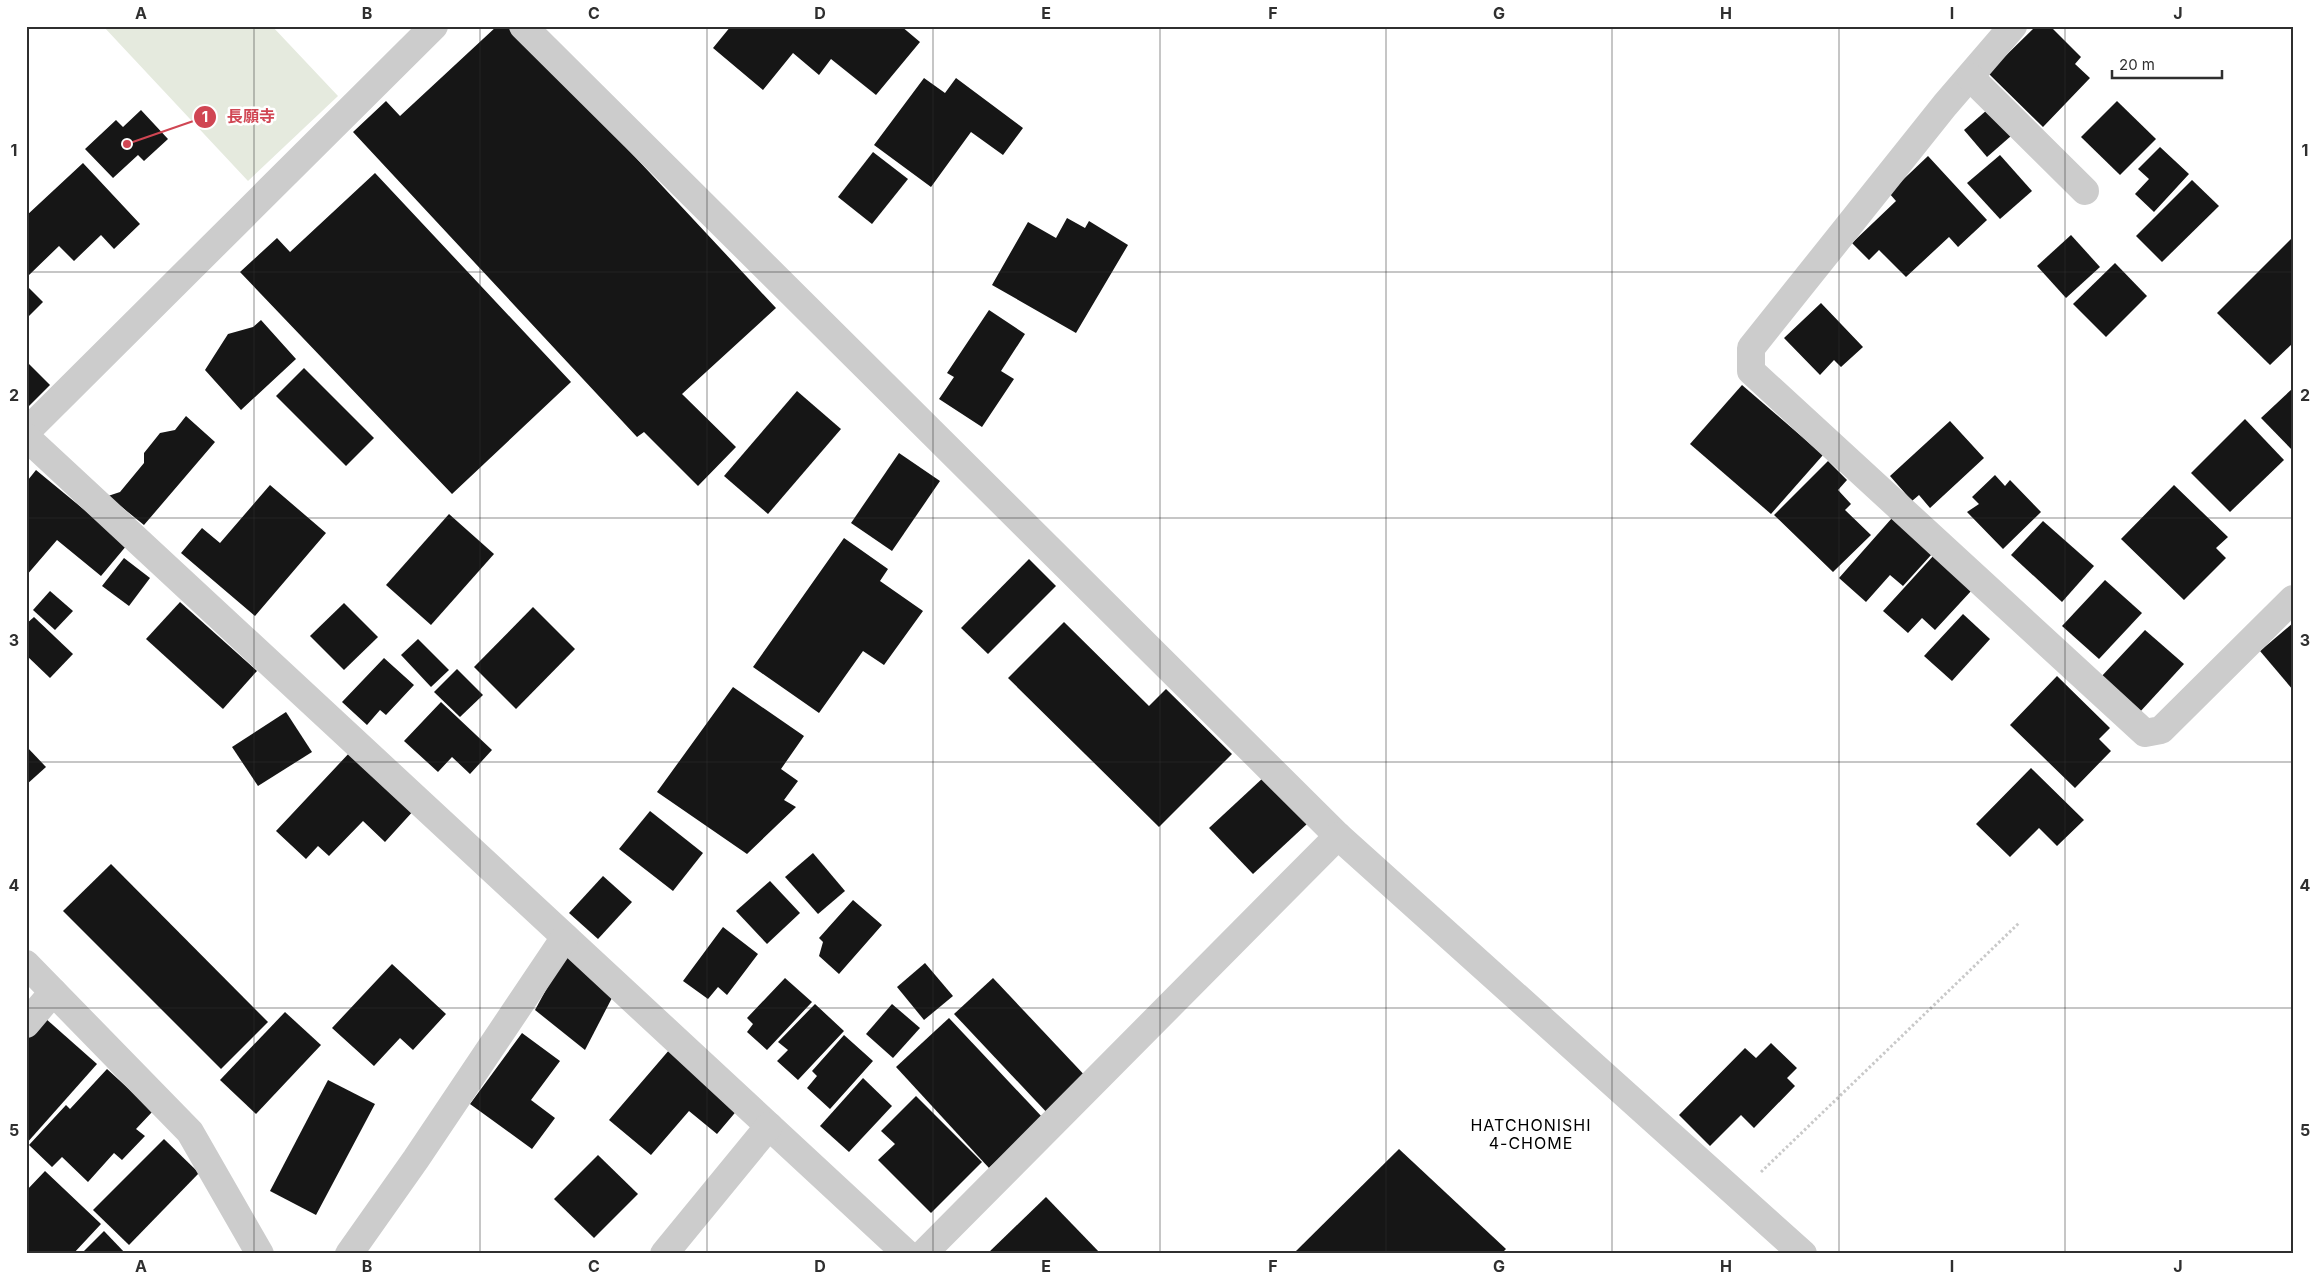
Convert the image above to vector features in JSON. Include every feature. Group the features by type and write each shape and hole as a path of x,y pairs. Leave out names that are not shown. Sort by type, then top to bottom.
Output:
{"street":[{"path":"26,432 434,26"},
{"path":"523,26 1338,836 1803,1254"},
{"path":"2013,26 1751,348 1751,372 2145,733 2161,730 2293,599"},
{"path":"1970,77 2084,191"},
{"path":"26,437 907,1254"},
{"path":"923,1254 1338,836"},
{"path":"349,1254 565,937"},
{"path":"26,964 190,1132 260,1254"},
{"path":"26,1024 53,992"},
{"path":"664,1254 769,1126"}],"path":[{"path":"1738,1196 2019,923"}],"shaded area":[{"path":"103,26 272,26 338,96 248,181"}],"building":[{"path":"497,26 513,26 776,308 682,394 736,447 698,486 644,432 637,437 353,132 386,101 400,116"},
{"path":"731,26 901,26 920,42 876,95 831,59 819,75 793,53 763,90 713,48"},
{"path":"2036,26 2050,26 2081,57 2075,64 2090,78 2043,127 1988,73"},
{"path":"924,78 945,93 956,78 1023,128 1003,155 971,132 931,187 874,145"},
{"path":"2117,101 2156,139 2120,175 2081,137"},
{"path":"141,110 168,139 144,161 138,155 113,178 85,149 116,120 123,127"},
{"path":"1987,110 2011,136 1987,157 1964,130"},
{"path":"2160,147 2189,174 2154,212 2135,194 2149,179 2138,169"},
{"path":"873,152 908,179 872,224 838,197"},
{"path":"2000,155 2032,191 2000,219 1967,183"},
{"path":"1928,156 1987,220 1958,247 1949,237 1906,277 1879,250 1869,260 1852,243 1896,201 1889,193"},
{"path":"83,163 140,224 114,249 101,235 74,261 59,246 28,276 26,216"},
{"path":"375,173 571,382 452,494 240,272 277,238 290,252"},
{"path":"2192,180 2219,206 2162,262 2136,236"},
{"path":"1067,218 1085,228 1089,221 1128,245 1076,333 992,285 1028,222 1056,238"},
{"path":"2071,235 2100,267 2066,298 2037,266"},
{"path":"2293,237 2293,343 2270,365 2217,313"},
{"path":"2115,263 2147,296 2106,337 2073,304"},
{"path":"26,285 43,302 26,319"},
{"path":"1821,303 1863,347 1841,367 1834,360 1820,375 1784,338"},
{"path":"989,310 1025,334 1001,371 1014,379 982,427 939,399 954,377 947,373"},
{"path":"261,320 296,359 241,410 205,370 228,334 253,327"},
{"path":"26,361 50,385 26,409"},
{"path":"304,368 374,438 346,466 276,396"},
{"path":"1742,385 1823,455 1771,514 1690,444"},
{"path":"2293,388 2293,451 2261,418"},
{"path":"797,391 841,429 768,514 724,476"},
{"path":"186,416 215,442 144,525 108,496 120,492 144,463 144,453 160,433 175,430"},
{"path":"2245,419 2284,460 2230,512 2191,473"},
{"path":"1950,421 1984,458 1930,508 1919,495 1912,501 1890,476"},
{"path":"899,453 940,481 892,551 851,523"},
{"path":"1828,461 1847,480 1838,490 1851,504 1845,510 1871,535 1833,572 1774,515"},
{"path":"36,470 127,545 101,576 57,540 26,576 26,479 28,480"},
{"path":"1995,475 2005,486 2010,480 2041,512 2003,549 1967,512 1979,504 1972,497"},
{"path":"270,485 326,533 255,616 181,553 202,528 220,543"},
{"path":"2174,485 2228,537 2216,548 2226,558 2184,600 2121,539"},
{"path":"449,514 494,554 431,625 386,585"},
{"path":"1892,518 1932,554 1903,586 1890,575 1866,602 1839,578"},
{"path":"2043,521 2094,566 2062,602 2011,555"},
{"path":"844,538 888,569 880,581 923,611 884,665 863,651 819,713 753,667"},
{"path":"1934,555 1972,590 1935,630 1922,618 1908,633 1883,611"},
{"path":"124,558 150,578 129,606 102,586"},
{"path":"1029,559 1056,586 988,654 961,628"},
{"path":"2105,580 2142,613 2099,659 2062,626"},
{"path":"50,591 73,611 55,630 33,610"},
{"path":"180,602 257,671 223,709 146,639"},
{"path":"344,603 378,637 344,670 310,636"},
{"path":"533,607 575,649 516,709 474,667"},
{"path":"1963,614 1990,639 1952,681 1924,656"},
{"path":"34,617 73,654 50,678 26,655 26,624"},
{"path":"1064,622 1149,706 1166,689 1232,754 1159,827 1008,678"},
{"path":"2293,623 2293,690 2260,651"},
{"path":"2145,630 2184,664 2139,713 2100,678"},
{"path":"418,639 449,670 431,687 401,655"},
{"path":"384,658 414,685 386,715 380,710 367,725 342,702"},
{"path":"457,669 483,695 460,717 434,692"},
{"path":"2057,676 2110,728 2099,739 2111,751 2075,788 2010,725"},
{"path":"733,687 804,736 781,769 798,781 784,800 796,807 747,854 657,792"},
{"path":"441,702 492,750 470,774 452,757 438,772 404,741"},
{"path":"286,712 312,752 258,786 232,747"},
{"path":"26,746 46,767 26,785"},
{"path":"352,750 415,809 385,842 363,821 329,856 318,846 306,859 276,831"},
{"path":"2031,768 2084,820 2057,846 2039,828 2010,857 1976,824"},
{"path":"1264,777 1308,823 1253,874 1209,828"},
{"path":"650,811 703,853 673,891 619,849"},
{"path":"813,853 845,891 818,914 785,877"},
{"path":"111,864 268,1022 221,1069 63,911"},
{"path":"603,876 632,902 598,939 569,913"},
{"path":"770,881 800,913 767,944 736,911"},
{"path":"853,900 882,925 839,974 819,956 823,942 819,938"},
{"path":"723,927 758,954 727,995 718,987 708,999 683,981"},
{"path":"566,953 614,994 585,1050 535,1010"},
{"path":"925,963 953,996 924,1020 897,987"},
{"path":"392,964 446,1014 413,1050 400,1038 374,1066 332,1028"},
{"path":"785,978 812,1002 767,1050 747,1032 753,1024 747,1018"},
{"path":"993,978 1090,1081 1051,1117 954,1014"},
{"path":"815,1004 844,1031 798,1080 777,1061 788,1050 778,1042"},
{"path":"892,1004 920,1028 893,1058 866,1034"},
{"path":"285,1012 321,1045 256,1114 220,1080"},
{"path":"45,1018 97,1064 26,1144 26,1040"},
{"path":"949,1018 1043,1118 989,1168 896,1067"},
{"path":"522,1033 560,1061 531,1100 555,1118 532,1149 470,1104"},
{"path":"844,1035 873,1061 830,1109 807,1088 817,1076 812,1071"},
{"path":"1771,1043 1797,1068 1787,1078 1795,1086 1754,1128 1741,1115 1710,1146 1679,1115 1745,1048 1756,1058"},
{"path":"670,1049 739,1108 717,1134 689,1111 651,1155 609,1120"},
{"path":"107,1069 153,1111 136,1129 145,1136 122,1160 114,1153 88,1182 62,1157 52,1167 29,1145 66,1105 70,1109"},
{"path":"863,1078 892,1106 849,1152 820,1126"},
{"path":"328,1080 375,1104 316,1215 270,1191"},
{"path":"916,1096 982,1162 931,1213 878,1160 895,1144 881,1131"},
{"path":"164,1139 199,1173 129,1245 93,1210"},
{"path":"1399,1149 1506,1249 1501,1254 1293,1254"},
{"path":"598,1155 638,1194 594,1238 554,1199"},
{"path":"45,1171 101,1224 73,1254 26,1254 26,1215 29,1213 26,1210 26,1191"},
{"path":"1046,1197 1101,1254 987,1254"},
{"path":"104,1231 126,1254 81,1254"}],"place":[{"name":"長願寺","path":"127,144"}],"district":[{"name":"HATCHONISHI 4-CHOME","path":"1531,1134"}]}
